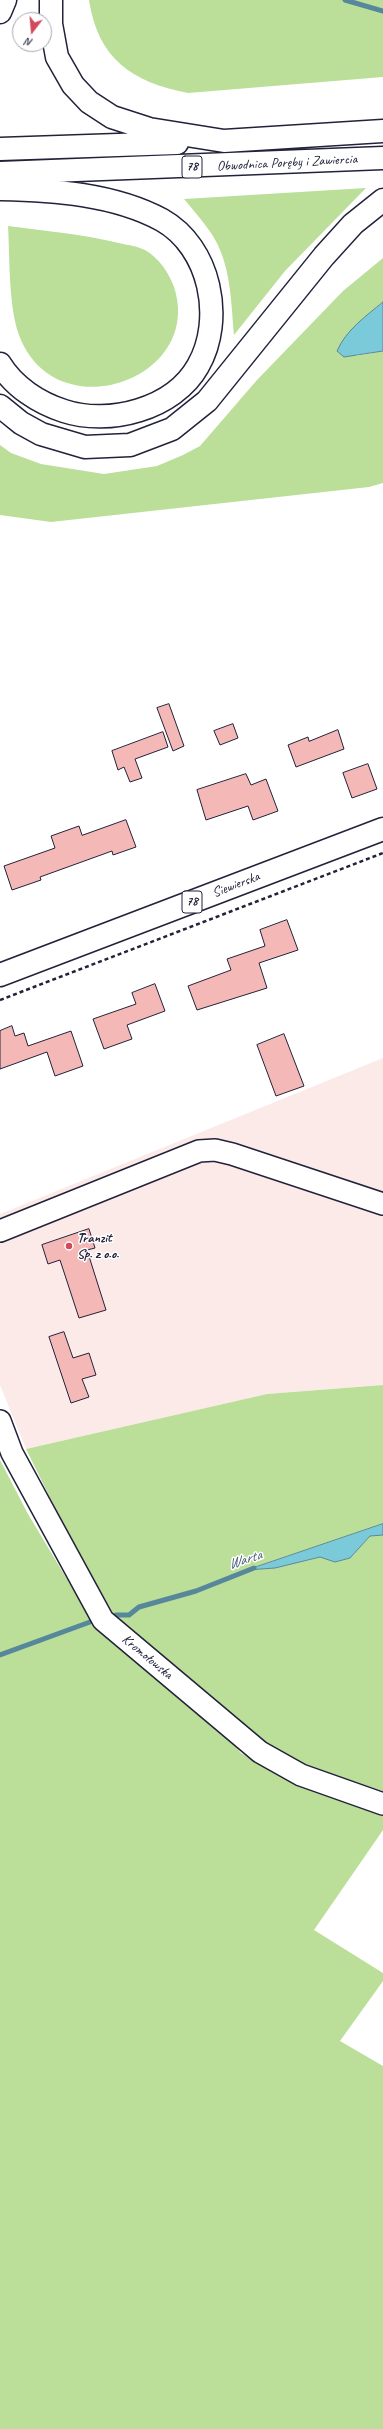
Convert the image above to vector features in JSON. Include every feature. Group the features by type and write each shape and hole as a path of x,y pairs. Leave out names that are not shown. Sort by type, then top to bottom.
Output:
{"main road":[{"path":"0,12 5,0"},
{"path":"51,0 51,24 57,57 73,85 89,102 112,117 149,129 224,141"},
{"name":"78","path":"224,141 383,130"},
{"name":"Obwodnica Poręby i Zawiercia","path":"0,149 224,141"},
{"name":"Obwodnica Poręby i Zawiercia","path":"0,173 383,158"},
{"path":"0,189 40,190 78,195 121,204 162,220 191,245 204,272 211,301 210,329 206,348 198,367 171,394 154,404 134,412 114,416 92,417 72,414 51,407 33,397 16,384 0,364"},
{"path":"0,406 21,423 41,434 85,447 130,445 172,429 207,401 324,256 353,224 383,200"},
{"name":"Siewierska","path":"0,975 383,829"}],"street":[{"path":"0,1231 199,1151 207,1150 232,1154 383,1204"},
{"name":"Kromołowska","path":"0,1421 12,1453 103,1620 260,1752 301,1775 383,1804"}],"path":[{"path":"0,1000 383,853"}],"shaded area":[{"path":"383,1058 383,1385 267,1394 26,1449 0,1385 0,1214"}],"green space":[{"path":"89,0 383,0 383,77 188,93 168,88 150,82 134,74 121,64 110,52 100,38"},
{"path":"366,188 285,271 234,335 231,295 223,257 211,233 184,199"},
{"path":"8,226 105,240 139,248 150,253 163,266 174,287 178,319 168,346 149,367 123,381 94,387 66,382 40,367 21,340 14,315 10,284"},
{"path":"383,258 383,302 360,321 356,356 383,351 383,483 369,487 51,522 0,515 0,445 11,453 41,464 104,474 157,466 183,455 200,446 257,380 343,291"},
{"path":"383,1385 383,1524 249,1569 275,1568 320,1557 335,1562 350,1558 370,1536 383,1535 383,1791 302,1764 266,1745 118,1622 68,1534 26,1449 267,1394"},
{"path":"0,1460 28,1514 83,1606 105,1630 213,1722 241,1753 259,1764 383,1809 383,1830 314,1930 383,1973 383,1981 340,2041 383,2066 383,2429 0,2429"}],"water":[{"path":"383,302 383,351 344,357 337,351 341,343 363,318"},
{"path":"383,1524 383,1535 370,1536 350,1558 335,1562 320,1557 275,1568 247,1570"}],"building":[{"path":"169,704 184,746 173,751 157,708"},
{"path":"233,724 238,738 220,745 214,731"},
{"path":"338,730 344,749 296,767 288,745 308,737 309,741"},
{"path":"163,732 168,747 135,759 142,778 130,782 124,767 118,770 112,751"},
{"path":"368,764 377,789 352,798 343,773"},
{"path":"246,774 251,785 266,779 278,811 253,820 248,806 206,820 197,790"},
{"path":"126,820 136,847 113,855 112,851 40,877 41,880 12,890 4,866 55,848 51,836 79,826 82,835"},
{"path":"287,920 298,950 259,963 267,988 197,1010 188,986 231,970 227,959 265,946 260,930"},
{"path":"155,984 165,1011 127,1025 132,1039 104,1049 93,1019 136,1004 132,993"},
{"path":"12,1026 15,1036 24,1033 28,1046 71,1031 83,1066 55,1076 47,1052 0,1069 0,1031"},
{"path":"284,1034 304,1086 276,1096 257,1045"},
{"path":"89,1229 95,1248 87,1250 106,1310 79,1318 60,1260 48,1264 42,1245"},
{"path":"64,1332 73,1358 89,1353 96,1375 82,1379 89,1397 71,1403 49,1337"}],"waterway":[{"path":"345,0 383,11"},
{"name":"Warta","path":"116,1615 129,1615 139,1607 196,1591 254,1568"},
{"name":"Warta","path":"0,1655 90,1622"}],"place":[{"name":"Tranzit Sp. z o.o.","path":"69,1246"}]}
